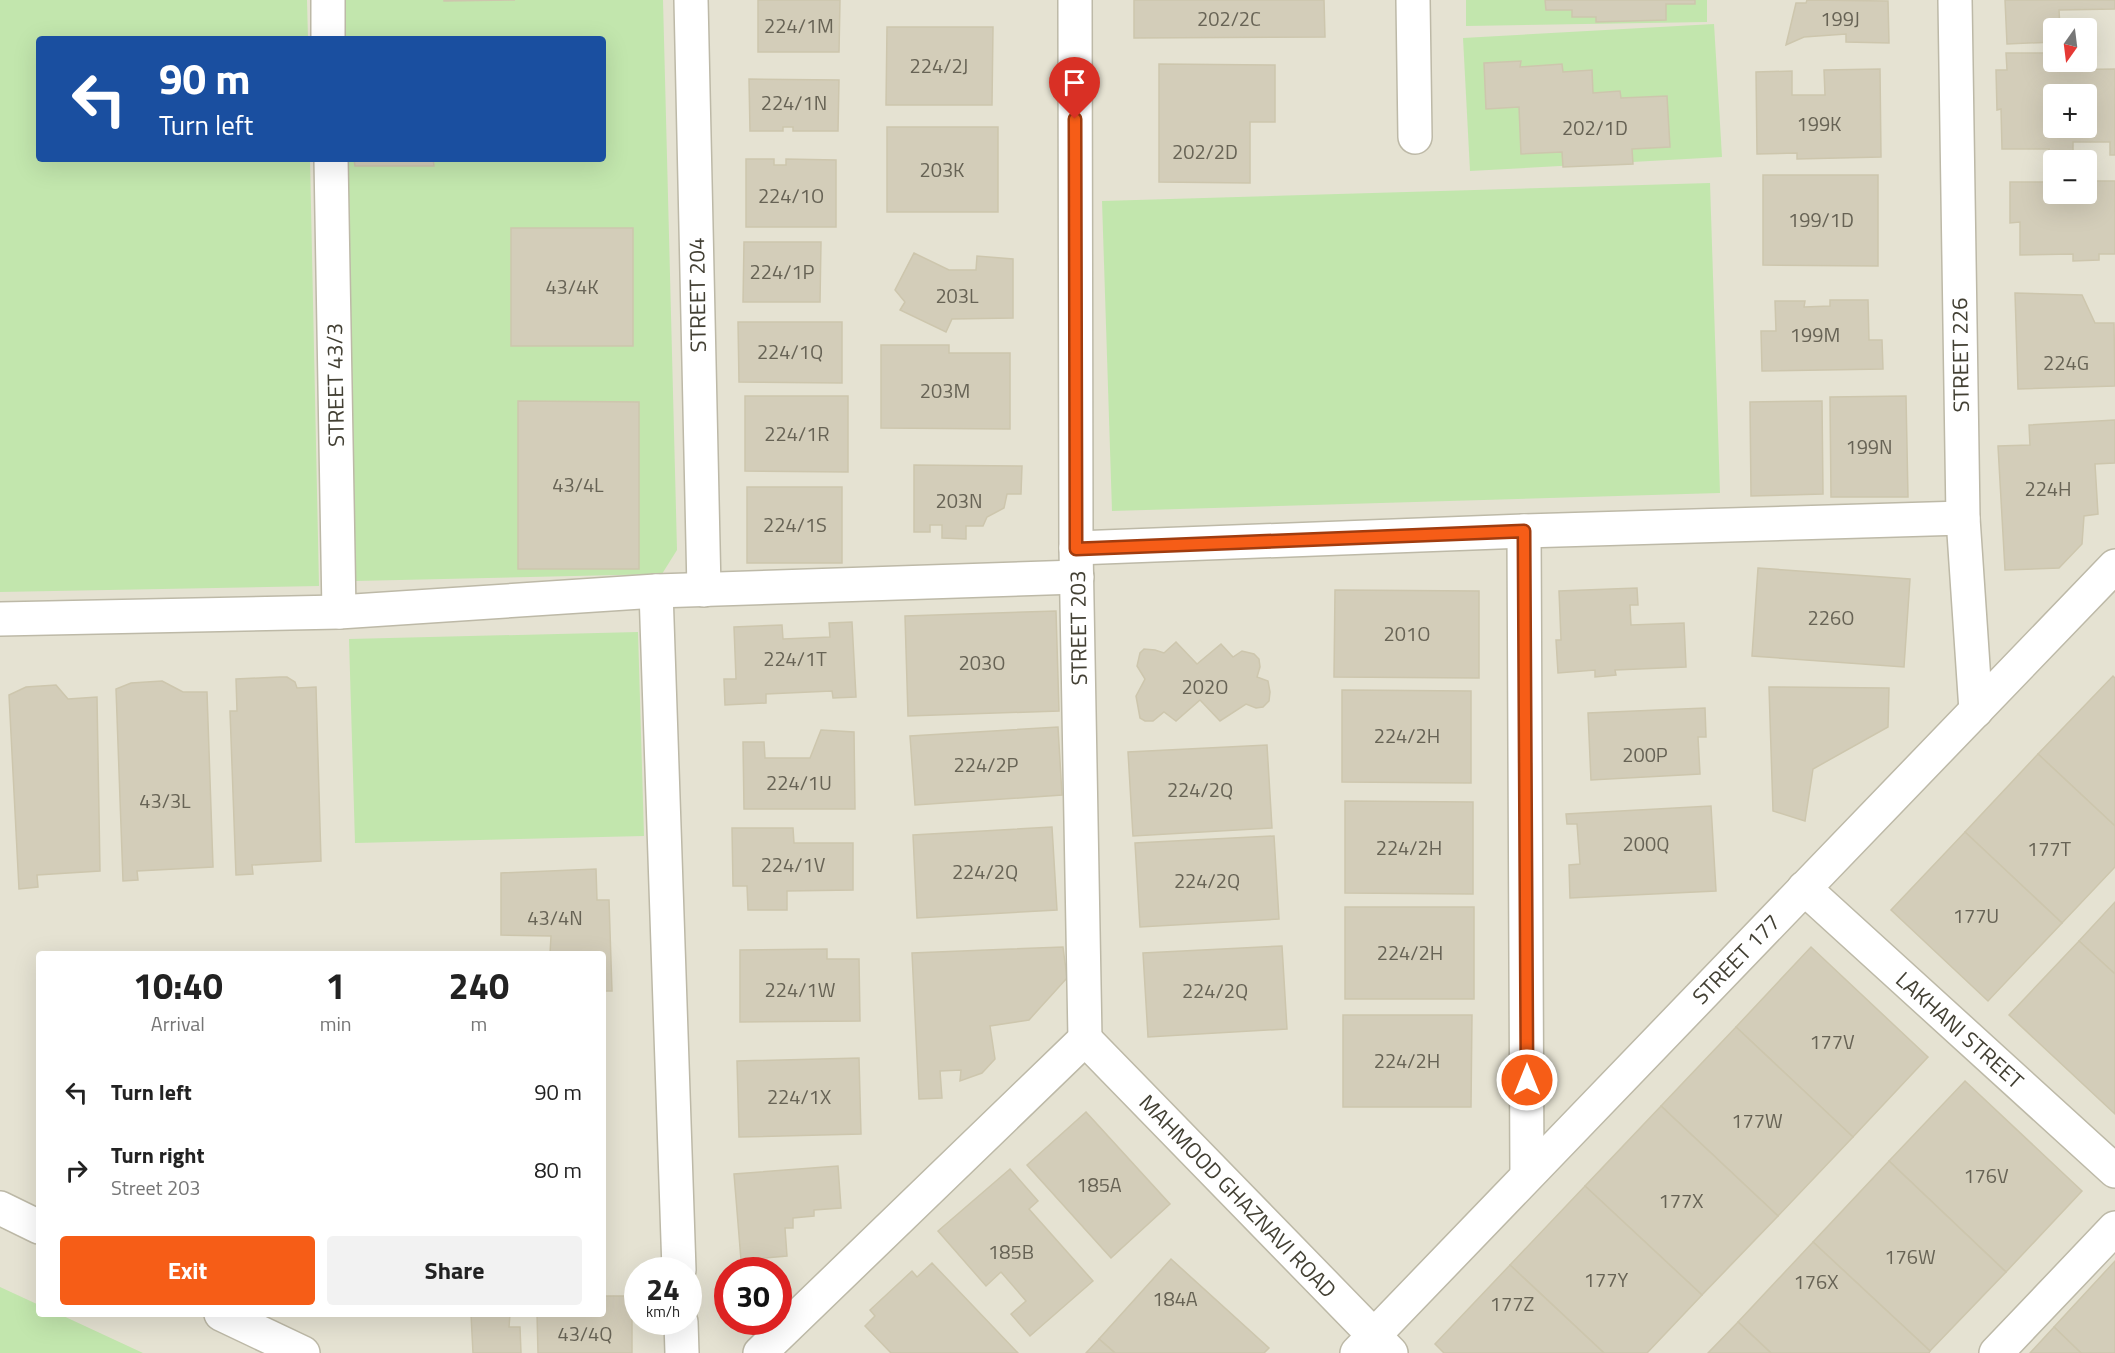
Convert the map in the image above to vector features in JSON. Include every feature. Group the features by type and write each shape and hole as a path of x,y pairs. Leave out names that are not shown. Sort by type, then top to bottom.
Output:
{"street":[{"path":"328,0 328,36"},
{"name":"STREET 204","path":"691,0 704,590"},
{"name":"STREET 203","path":"1075,0 1076,563 1085,1039"},
{"path":"1413,0 1415,137"},
{"name":"STREET 226","path":"1955,0 1963,518 1976,711"},
{"name":"STREET 43/3","path":"331,162 339,612"},
{"path":"0,619 339,612 656,591 704,590 1524,531 1963,518"},
{"path":"1524,531 1527,1175"},
{"name":"STREET 177","path":"1373,1347 1527,1175 2115,566"},
{"path":"656,591 680,1257"},
{"name":"LAKHANI STREET","path":"1804,888 2115,1171"},
{"path":"760,1353 1085,1039"},
{"name":"MAHMOOD GHAZNAVI ROAD","path":"1085,1039 1373,1347"},
{"path":"0,1208 36,1226"},
{"path":"1996,1353 2115,1228"},
{"path":"227,1317 303,1353"},
{"path":"681,1335 682,1353"}],"shaded area":[{"path":"0,0 2115,0 2115,1353 0,1353"}],"green space":[{"path":"0,0 307,0 308,36 36,36 36,162 310,162 319,586 0,592"},
{"path":"340,0 663,0 677,550 662,574 355,581 344,162 606,162 606,36 341,36"},
{"path":"1466,0 1707,0 1707,22 1466,26"},
{"path":"1714,24 1722,157 1470,171 1463,38"},
{"path":"1710,183 1720,493 1112,511 1102,201"},
{"path":"638,632 644,836 355,843 349,639"},
{"path":"0,1287 36,1304 36,1317 65,1317 143,1353 0,1353"}],"building":[{"path":"444,0 515,0 444,1"},
{"path":"758,0 840,0 839,52 758,52"},
{"path":"1134,0 1324,0 1325,37 1134,38"},
{"path":"1545,0 1695,0 1695,4 1666,4 1666,20 1596,22 1596,17 1572,17 1572,10 1546,10"},
{"path":"1807,0 1888,1 1889,43 1846,42 1846,34 1804,37 1786,45 1796,3 1806,3"},
{"path":"2005,0 2115,0 2115,9 2059,10 2059,18 2043,18 2043,42 2007,44"},
{"path":"887,27 993,27 992,105 886,105"},
{"path":"2006,53 2043,53 2043,72 2097,72 2097,69 2115,69 2115,155 2110,155 2110,142 2073,142 2073,150 2002,149 2001,109 1997,110 1996,70 2007,70"},
{"path":"1521,61 1520,67 1562,64 1563,72 1592,70 1593,93 1620,91 1621,98 1667,96 1670,147 1632,149 1633,164 1563,167 1562,152 1521,154 1519,107 1486,109 1484,63"},
{"path":"1159,64 1275,65 1275,122 1250,122 1250,183 1159,182"},
{"path":"1880,69 1881,157 1797,159 1797,153 1757,154 1756,72 1792,71 1792,95 1825,95 1824,70"},
{"path":"749,79 839,80 838,131 793,131 793,127 783,127 783,131 750,131"},
{"path":"887,127 998,127 998,212 887,212"},
{"path":"746,159 774,159 774,165 786,165 786,159 836,160 836,227 746,227"},
{"path":"354,162 433,162 434,166 355,166"},
{"path":"1763,175 1878,175 1878,266 1763,265"},
{"path":"2097,181 2115,181 2115,254 2099,254 2099,260 2073,261 2073,254 2020,255 2020,222 2010,223 2010,182 2043,182 2043,204 2097,204"},
{"path":"511,228 633,228 633,346 511,346"},
{"path":"744,242 821,242 820,302 743,302"},
{"path":"914,253 949,270 976,270 977,256 1013,259 1013,318 952,319 946,332 900,310 905,302 895,290"},
{"path":"2015,293 2082,295 2095,323 2114,323 2115,386 2018,389"},
{"path":"1830,300 1868,300 1869,340 1882,340 1883,369 1762,371 1761,331 1776,331 1775,301 1805,301 1804,307 1830,306"},
{"path":"738,322 842,322 842,383 739,382"},
{"path":"881,345 949,345 949,353 1010,353 1010,429 881,428"},
{"path":"745,396 848,396 848,472 745,471"},
{"path":"1906,396 1908,497 1831,497 1830,397"},
{"path":"518,401 639,402 639,569 518,569"},
{"path":"1822,401 1823,494 1751,496 1750,402"},
{"path":"2115,420 2115,463 2095,464 2098,514 2084,516 2082,544 2059,568 2005,570 1998,446 2030,445 2029,425"},
{"path":"914,465 1022,466 1021,494 1007,494 1004,508 987,517 983,526 966,526 966,539 942,538 942,525 930,525 930,532 914,532"},
{"path":"747,487 842,487 842,563 747,563"},
{"path":"1758,568 1910,579 1904,667 1752,656"},
{"path":"1637,588 1638,605 1630,605 1631,625 1684,623 1686,667 1615,670 1616,675 1595,677 1595,670 1558,673 1556,640 1561,640 1559,591"},
{"path":"1335,590 1479,591 1479,678 1334,677"},
{"path":"1056,611 1059,711 908,716 905,616"},
{"path":"852,622 856,697 833,698 832,691 766,694 766,703 725,705 724,679 736,679 734,627 782,625 783,639 830,637 829,623"},
{"path":"1176,642 1197,664 1221,644 1233,657 1242,651 1254,654 1259,659 1260,667 1257,677 1268,681 1269,701 1263,707 1256,708 1246,704 1220,721 1200,700 1176,721 1164,712 1153,721 1140,718 1136,696 1145,679 1137,666 1140,653 1144,649 1164,653"},
{"path":"2113,676 2115,678 2115,826 2038,754"},
{"path":"287,677 295,682 297,688 316,687 321,861 252,865 253,874 236,875 230,711 237,711 236,679"},
{"path":"162,681 183,692 207,692 213,867 137,871 138,880 123,881 116,689 131,683"},
{"path":"56,685 68,699 97,697 100,871 37,875 38,887 19,889 9,695 26,687"},
{"path":"1769,687 1889,688 1888,727 1813,769 1805,821 1773,811"},
{"path":"1342,690 1471,691 1471,783 1342,782"},
{"path":"1705,708 1706,737 1698,737 1700,774 1591,780 1588,713"},
{"path":"1058,727 1062,795 915,805 910,736"},
{"path":"821,730 854,732 855,809 744,809 743,742 764,742 765,758 810,758"},
{"path":"1267,745 1272,828 1133,836 1128,752"},
{"path":"2038,754 2115,826 2115,867 2062,923 1965,832"},
{"path":"1345,801 1473,802 1473,894 1345,893"},
{"path":"1711,806 1716,891 1570,898 1569,865 1580,864 1577,824 1567,824 1566,814"},
{"path":"1052,827 1057,910 917,918 913,835"},
{"path":"732,828 793,828 794,843 853,843 853,890 787,891 787,910 748,910 747,886 733,886"},
{"path":"1965,832 2062,923 1988,1001 1891,910"},
{"path":"1274,836 1279,919 1140,927 1135,843"},
{"path":"596,869 597,900 609,900 612,991 606,991 606,951 550,951 551,936 501,935 501,873"},
{"path":"2115,902 2115,974 2079,941"},
{"path":"1345,907 1474,907 1474,999 1345,999"},
{"path":"2079,941 2115,974 2115,1114 2009,1015"},
{"path":"1282,946 1287,1029 1148,1037 1143,953"},
{"path":"1063,947 1067,978 1029,1020 990,1026 995,1059 982,1073 960,1081 961,1070 940,1071 942,1098 919,1099 912,953"},
{"path":"1811,947 1928,1057 1853,1137 1736,1027"},
{"path":"827,949 827,959 859,959 860,1021 740,1022 740,950"},
{"path":"1343,1015 1472,1015 1471,1107 1343,1107"},
{"path":"1736,1027 1853,1137 1778,1216 1661,1106"},
{"path":"859,1058 861,1134 739,1137 737,1061"},
{"path":"1965,1081 2082,1191 2006,1272 1889,1161"},
{"path":"1661,1106 1778,1216 1702,1295 1585,1186"},
{"path":"1086,1112 1170,1204 1111,1258 1027,1165"},
{"path":"1889,1161 2006,1272 1930,1351 1813,1242"},
{"path":"838,1166 841,1208 814,1210 814,1216 793,1218 793,1228 785,1228 787,1256 741,1257 734,1174"},
{"path":"1010,1169 1038,1201 1029,1209 1093,1281 1030,1336 1011,1314 1026,1301 1001,1272 986,1286 938,1231"},
{"path":"1585,1186 1702,1295 1647,1353 1604,1353 1510,1265"},
{"path":"1813,1242 1930,1351 1929,1353 1771,1353 1738,1322"},
{"path":"1171,1259 1269,1348 1264,1353 1115,1353 1099,1339"},
{"path":"2115,1261 2115,1353 2081,1353 2054,1327"},
{"path":"932,1263 1018,1353 891,1353 865,1326 875,1316 870,1310 912,1271 917,1277"},
{"path":"1510,1265 1604,1353 1444,1353 1435,1344"},
{"path":"606,1296 624,1296 624,1335 632,1335 632,1353 538,1353 537,1317 606,1317"},
{"path":"471,1317 510,1317 509,1327 520,1327 521,1353 473,1353"},
{"path":"1738,1322 1771,1353 1708,1353"},
{"path":"2054,1327 2081,1353 2030,1353"},
{"path":"1099,1339 1115,1353 1086,1353"}],"route":[{"path":"1075,119 1076,549 1524,531 1527,1080"}]}
